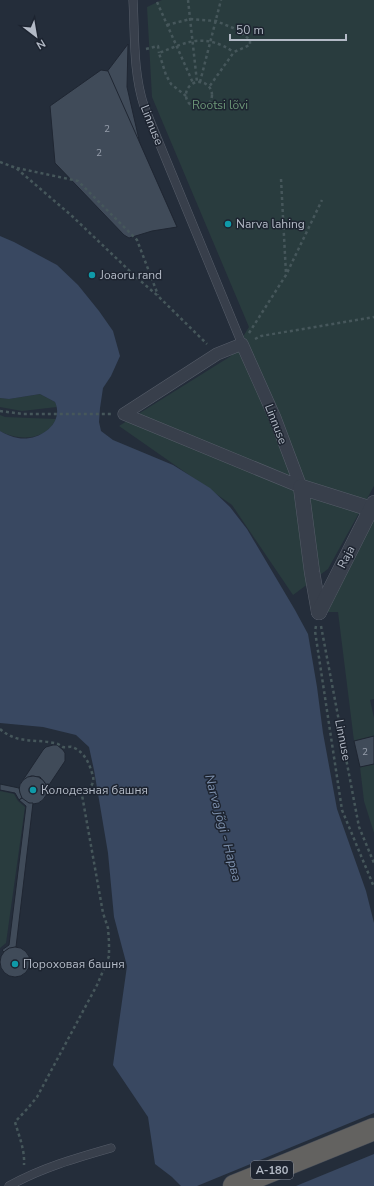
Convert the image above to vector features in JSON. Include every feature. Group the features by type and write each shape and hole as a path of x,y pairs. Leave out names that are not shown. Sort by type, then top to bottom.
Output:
{"highway":[{"name":"А-180","path":"234,1186 374,1128"}],"street":[{"path":"242,344 217,354 124,414 301,487 372,506"},
{"name":"Linnuse","path":"242,344 275,418 301,487 319,612"},
{"name":"Raja","path":"319,612 372,506"}],"lane":[{"name":"Linnuse","path":"133,0 134,52 139,86 144,106 242,344"},
{"path":"9,1186 24,1177 46,1168 111,1148"}],"path":[{"path":"188,0 192,40 199,82"},
{"path":"199,82 221,0"},
{"path":"157,2 192,83"},
{"path":"167,25 190,18 216,21 238,30 250,40 250,45 234,52 209,87"},
{"path":"160,53 192,40 210,42 234,52"},
{"path":"134,52 158,46 166,75 171,84 186,96"},
{"path":"199,82 209,87 211,91 211,100 205,106 196,108 189,104 186,96 187,88 192,83 199,82"},
{"path":"0,162 16,168 78,181 137,240 158,296"},
{"path":"16,168 72,216 158,296 217,354"},
{"path":"281,179 286,275"},
{"path":"242,344 286,275 322,200"},
{"path":"242,344 260,336 374,317"},
{"path":"0,411 23,414 102,414"},
{"path":"319,612 315,631 342,810 374,887"},
{"name":"Linnuse","path":"319,612 359,826 374,863"},
{"path":"0,729 7,735 24,740 72,747 82,753 89,763 94,777 92,788 82,795 103,913 108,928 109,956 97,985 37,1097 15,1122 24,1157 24,1177"}],"green space":[{"name":"Rootsi lõvi","path":"162,0 374,0 374,486 328,569 293,595 232,505 119,426 231,356 249,327 152,97 147,7"},
{"path":"40,394 55,402 57,407 22,411 0,407 0,398 9,399"},
{"path":"0,415 5,417 56,419 46,432 31,437 23,437 0,431"},
{"path":"374,503 374,699 370,700 374,718 374,736 354,741 338,612 319,612"},
{"path":"374,764 374,833 364,801 360,767"},
{"path":"0,791 14,794 18,801 25,807 6,943 0,948"}],"water":[{"name":"Narva jõgi - Нарва","path":"0,236 57,265 78,285 113,331 120,356 111,376 103,388 99,422 101,431 113,440 173,465 210,488 230,507 247,529 308,634 323,733 337,809 366,891 374,923 374,1186 181,1186 155,1164 148,1117 113,1065 127,966 114,917 108,853 89,747 76,735 43,727 0,723 0,431 18,438 26,439 34,437 48,430 53,424 57,410 55,402 40,394 9,399 0,398"}],"pier":[{"path":"374,1113 374,1154 296,1186 197,1186"}],"building":[{"path":"128,44 127,87 140,144 177,227 143,197 87,171 75,114"},
{"path":"101,70 108,71 177,227 152,231 129,238 124,235 55,163 50,106"},
{"path":"374,736 374,764 360,767 354,741"},
{"path":"57,745 63,750 65,753 65,761 47,788 46,784 40,777 31,776 23,780 43,750 46,747"},
{"name":"Колодезная башня","path":"33,776 43,780 47,790 43,800 33,804 23,800 19,790 23,780"},
{"path":"0,784 19,788 22,798 19,800 15,793 0,790"},
{"path":"22,798 29,803 33,803 16,947 8,949 4,952 2,950 9,945 26,806 19,800"},
{"name":"Пороховая башня","path":"15,947 26,951 30,962 26,973 15,977 4,973 0,962 4,951"}],"place":[{"name":"Narva lahing","path":"228,224"},
{"name":"Joaoru rand","path":"92,275"},
{"name":"Колодезная башня","path":"33,790"},
{"name":"Пороховая башня","path":"15,964"}]}
